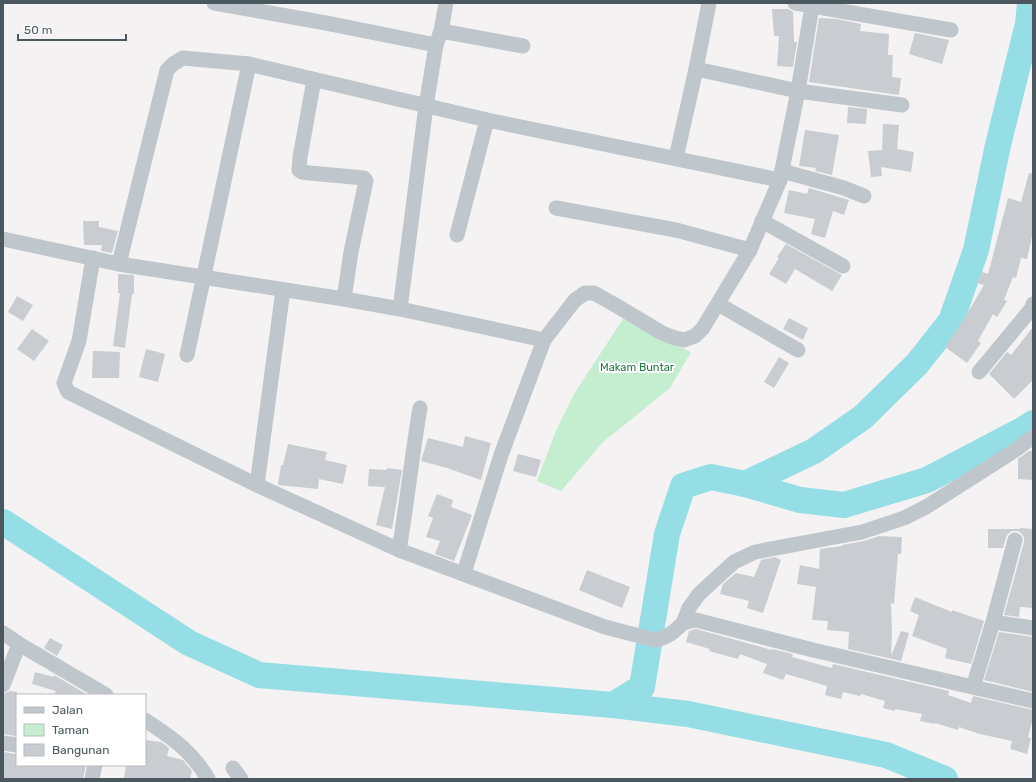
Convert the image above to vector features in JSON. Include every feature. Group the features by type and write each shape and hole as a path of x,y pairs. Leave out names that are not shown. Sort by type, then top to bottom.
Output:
{"street":[{"path":"214,3 326,22 439,38 523,46"},
{"path":"400,309 426,106 446,3"},
{"path":"676,158 709,3"},
{"path":"795,3 951,30"},
{"path":"464,573 501,455 544,340 575,300 585,293 594,293 662,333 684,340 695,336 703,328 718,304 750,250 781,176 798,91 812,6"},
{"path":"119,264 167,70 172,64 183,58 249,64 487,120 676,158 844,188 864,196"},
{"path":"187,355 249,64"},
{"path":"696,69 798,91 902,105"},
{"path":"314,80 299,170 310,174 364,178 366,181 351,252 344,299"},
{"path":"457,235 487,120"},
{"path":"556,208 676,230 750,250"},
{"path":"762,220 843,266"},
{"path":"3,239 119,264 400,309 544,340"},
{"path":"93,258 79,341 64,383 68,392 257,485 399,550 464,573 605,627 655,640 661,639 676,631 699,594 734,562 755,552 862,532 904,518 933,502 1014,451 1033,437"},
{"path":"257,485 283,290"},
{"path":"718,304 798,350"},
{"path":"979,372 1033,307"},
{"path":"399,550 409,486 411,460 420,408"},
{"path":"973,687 993,622 1015,540"},
{"path":"683,622 696,620 813,650 1033,701"},
{"path":"993,622 1033,628"},
{"path":"3,633 104,694"},
{"path":"3,685 19,644"},
{"path":"146,721 174,740 191,755 208,779"},
{"path":"3,743 16,745"},
{"path":"92,779 95,766"}],"green space":[{"name":"Makam Buntar","path":"623,319 691,352 670,388 603,442 561,491 537,481 555,433 574,394"}],"building":[{"path":"772,9 788,9 793,12 794,42 797,42 793,67 777,66 779,36 774,36"},
{"path":"819,18 837,19 861,24 860,31 889,34 888,55 893,55 892,77 901,78 899,95 809,82"},
{"path":"915,33 949,40 942,64 909,54"},
{"path":"848,107 867,109 866,124 847,123"},
{"path":"883,124 899,125 897,149 914,152 911,172 881,167 882,176 871,177 868,151 882,150"},
{"path":"805,130 839,135 832,175 815,171 816,168 799,166"},
{"path":"1029,173 1033,174 1033,232 1027,259 1021,258 1016,278 1013,277 1004,300 1007,301 997,317 993,314 978,341 981,343 967,363 945,347 984,285 977,283 982,272 988,274 1008,198 1021,202"},
{"path":"809,188 849,200 844,215 833,211 825,238 811,234 815,219 784,213 789,190 807,194"},
{"path":"83,221 99,221 99,227 118,231 112,253 101,251 102,245 84,245"},
{"path":"786,244 842,275 832,291 795,269 786,284 769,274 779,258 777,257"},
{"path":"118,274 134,275 134,294 132,294 125,348 113,346 120,293 118,293"},
{"path":"17,296 33,305 23,321 8,312"},
{"path":"789,318 808,328 803,340 783,329"},
{"path":"1033,327 1033,380 1014,399 989,374 1007,352 1011,355"},
{"path":"32,329 49,341 34,361 17,349"},
{"path":"146,349 165,354 158,382 139,377"},
{"path":"93,351 120,352 119,378 92,378"},
{"path":"779,357 789,363 774,388 764,382"},
{"path":"465,436 491,443 481,480 421,461 428,438 463,447"},
{"path":"288,444 327,452 325,460 347,465 343,484 319,479 318,489 278,485 281,465 283,465"},
{"path":"1029,451 1033,451 1033,480 1018,479 1018,459"},
{"path":"518,454 541,460 536,477 513,471"},
{"path":"387,468 402,470 392,529 376,525 385,487 368,486 369,469 387,470"},
{"path":"437,494 453,500 451,507 472,515 454,561 435,554 440,541 426,537 433,518 428,516"},
{"path":"988,529 1033,529 1033,608 1020,607 1019,617 1004,615 1024,542 1024,537 1018,531 1012,531 1006,537 1003,548 988,548"},
{"path":"879,536 902,537 901,554 898,554 894,604 891,603 891,656 901,631 909,633 901,661 848,649 849,632 827,630 828,621 812,620 816,587 797,584 800,565 819,569 820,549 842,546"},
{"path":"775,557 781,560 763,613 747,608 749,601 720,594 723,584 736,573 754,577 761,560"},
{"path":"587,570 630,587 622,608 579,590"},
{"path":"915,597 952,612 952,610 984,621 971,664 945,658 947,649 912,636 919,615 910,611"},
{"path":"696,629 772,650 793,654 792,657 832,668 833,664 949,691 948,695 971,703 973,696 1033,710 1033,718 1028,737 1031,738 1027,754 1010,749 1012,741 980,734 959,727 958,730 935,723 920,721 922,714 883,708 885,701 861,694 860,696 843,692 841,699 825,695 827,686 786,674 783,680 763,673 767,664 740,654 738,659 709,651 710,649 686,642 689,631"},
{"path":"999,632 1033,637 1033,692 984,680"},
{"path":"50,638 63,645 57,656 44,648"},
{"path":"35,672 54,677 54,675 86,694 54,694 56,691 32,684"},
{"path":"10,691 17,692 16,736 3,734 3,694"},
{"path":"146,740 161,742 169,748 167,756 183,760 192,771 190,779 124,779 126,766 146,766"},
{"path":"3,752 16,754 16,766 86,766 83,779 3,779"}],"waterway":[{"path":"745,484 814,451 863,417 917,364 951,321 976,250 998,145 1028,24 1030,3"},
{"path":"613,705 642,687 667,534 683,486 711,477 745,484 800,500 844,505 927,480 1033,423"},
{"path":"3,522 189,643 259,675 613,705 688,714 886,755 945,779"}]}
